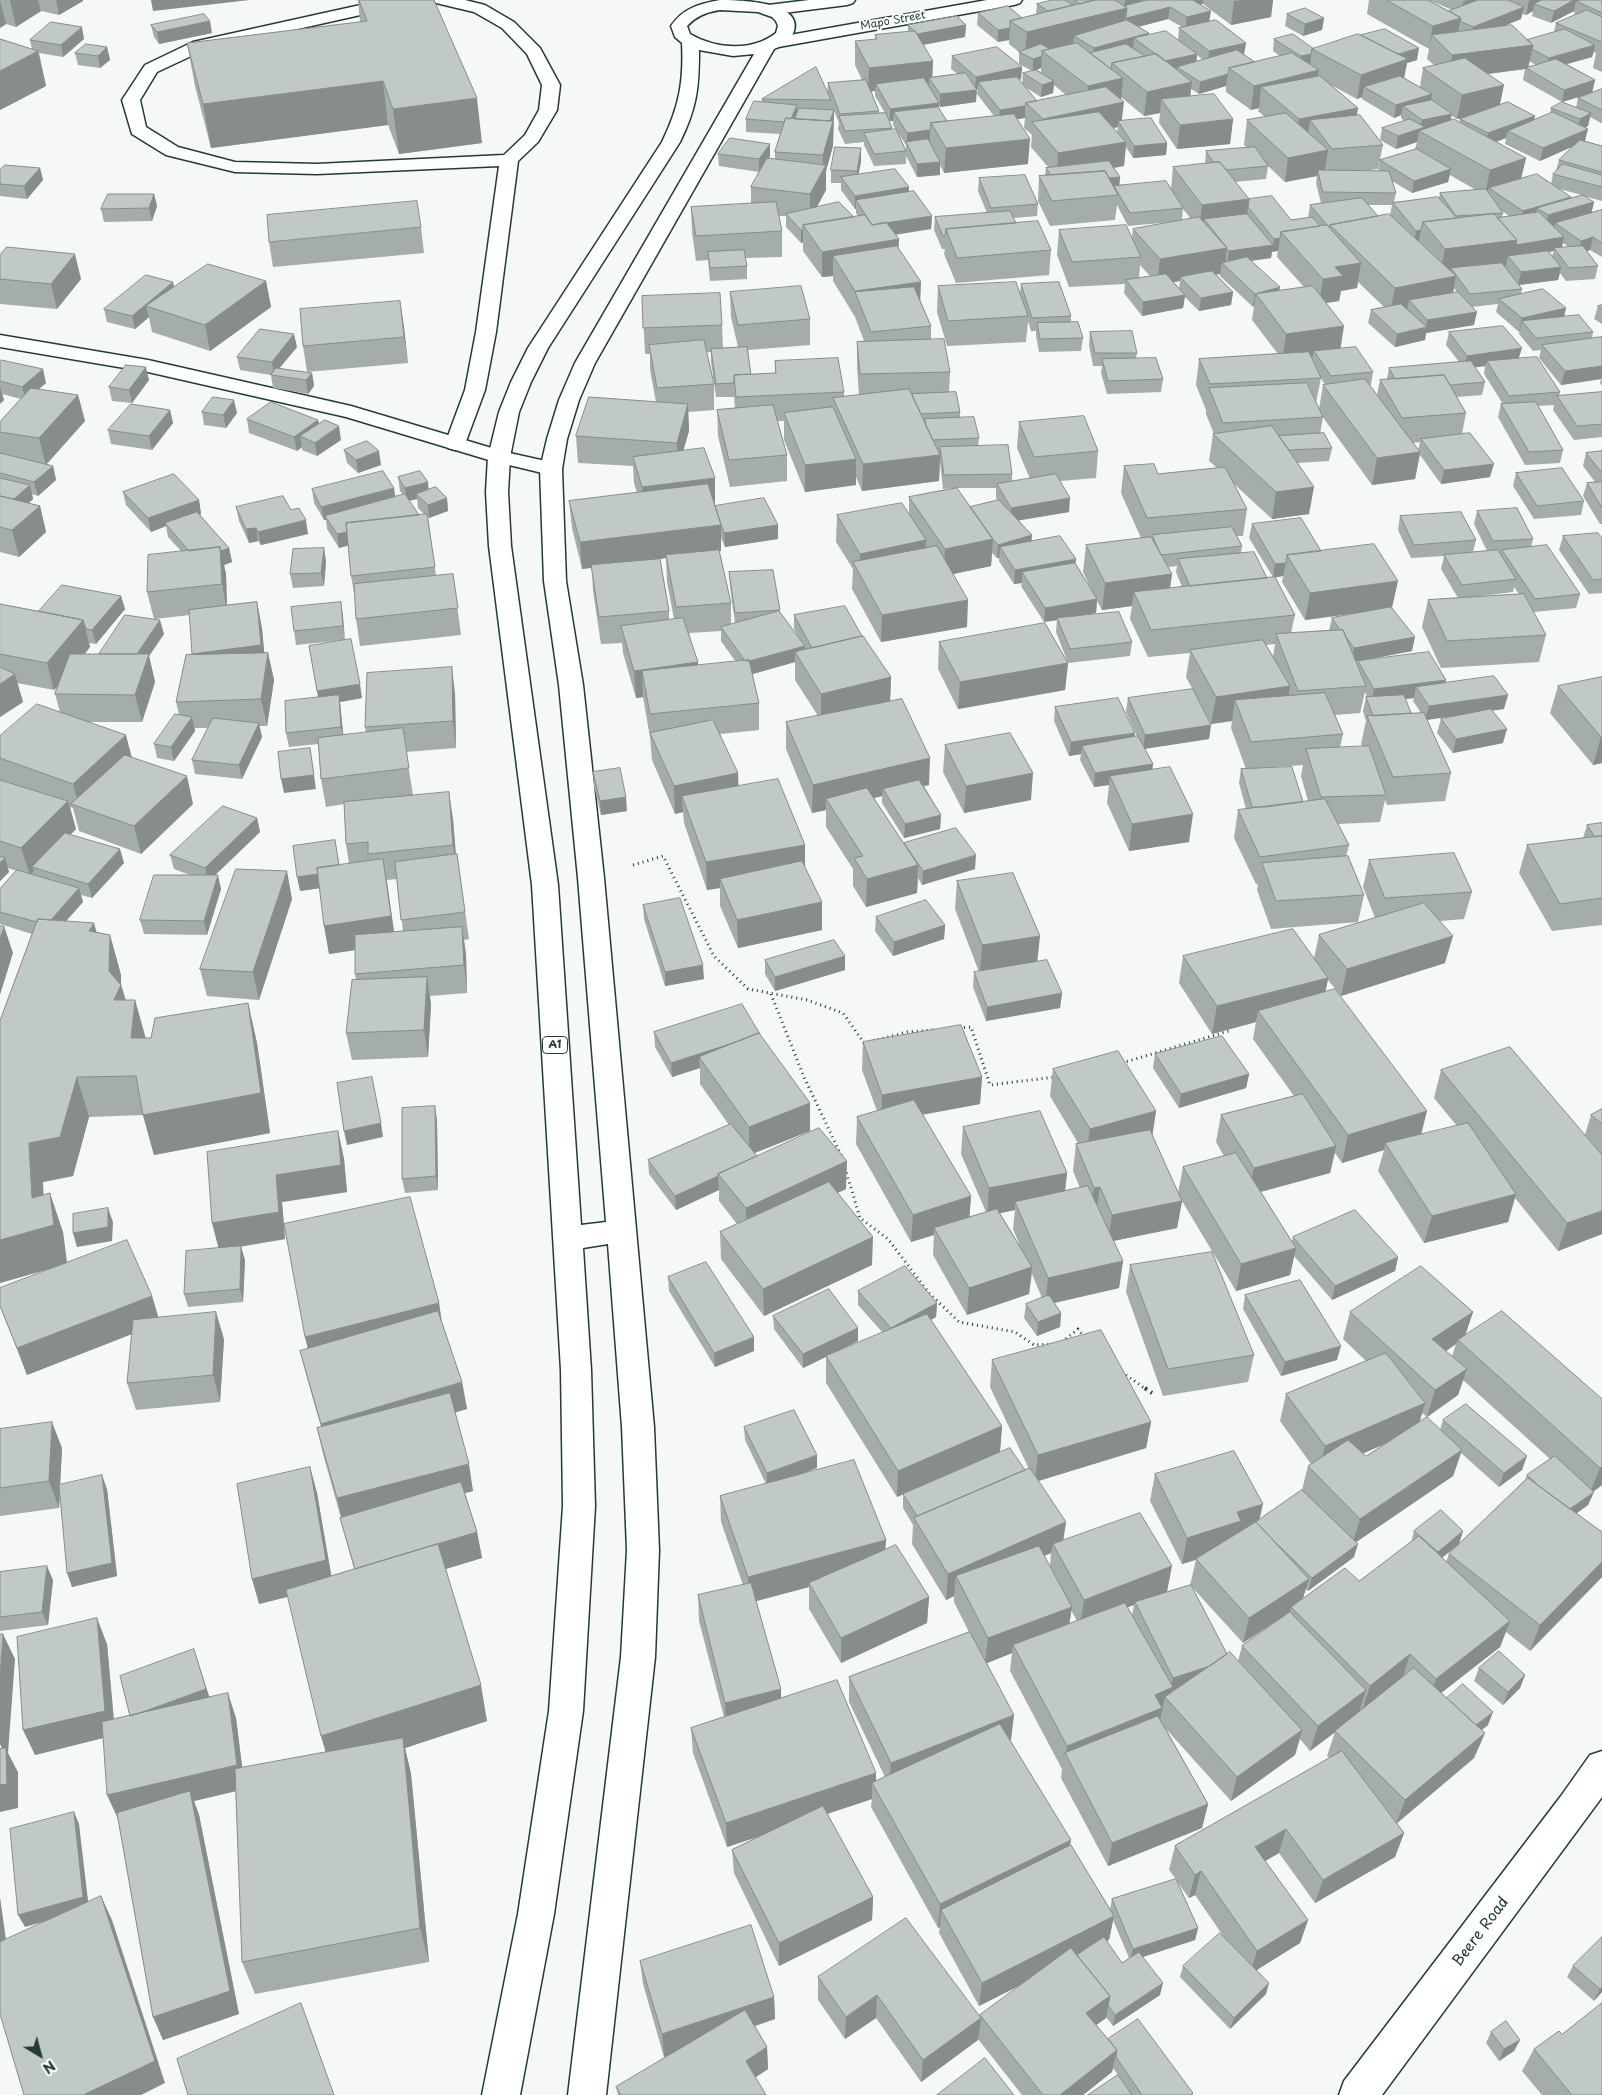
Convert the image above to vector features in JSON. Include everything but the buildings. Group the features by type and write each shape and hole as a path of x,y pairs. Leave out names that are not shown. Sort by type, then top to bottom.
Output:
{"main road":[{"path":"404,0 199,46 175,57 152,69 131,100 138,130 172,151 235,167 317,169 508,160 532,138 548,110 551,85 534,52 508,25 479,8 442,0"},
{"path":"690,42 683,37 679,26 687,8 702,9 720,5 760,6 847,0"},
{"name":"Mapo Street","path":"690,42 702,47 736,51 1014,0"},
{"path":"587,2095 638,1657 643,1550 638,1427 590,878 570,685 555,581 551,469 568,400 585,363 770,44 782,37 786,29 786,22 779,15 760,6"},
{"name":"A1","path":"501,2095 536,1914 566,1711 579,1506 576,1370 545,885 500,546 497,492 499,457 509,412 538,348 671,142 685,113 691,92 690,42"},
{"path":"455,444 476,390 486,332 508,160"},
{"path":"0,341 148,366 351,412 499,457 551,469"},
{"path":"567,1239 620,1231"},
{"name":"Beere Road","path":"1358,2095 1568,1816 1602,1767"}],"path":[{"path":"590,878 663,856 714,956 748,990 807,1000 842,1013 864,1043 907,1032 934,1030"},
{"path":"771,994 804,1076 841,1156 853,1188 860,1218 888,1239 929,1292 959,1322 1016,1332 1034,1344 1060,1343 1078,1330 1089,1344"},
{"path":"953,1028 971,1027 980,1047 990,1085 1059,1077"},
{"path":"1113,1065 1232,1030"},
{"path":"1115,1368 1152,1393"}]}
